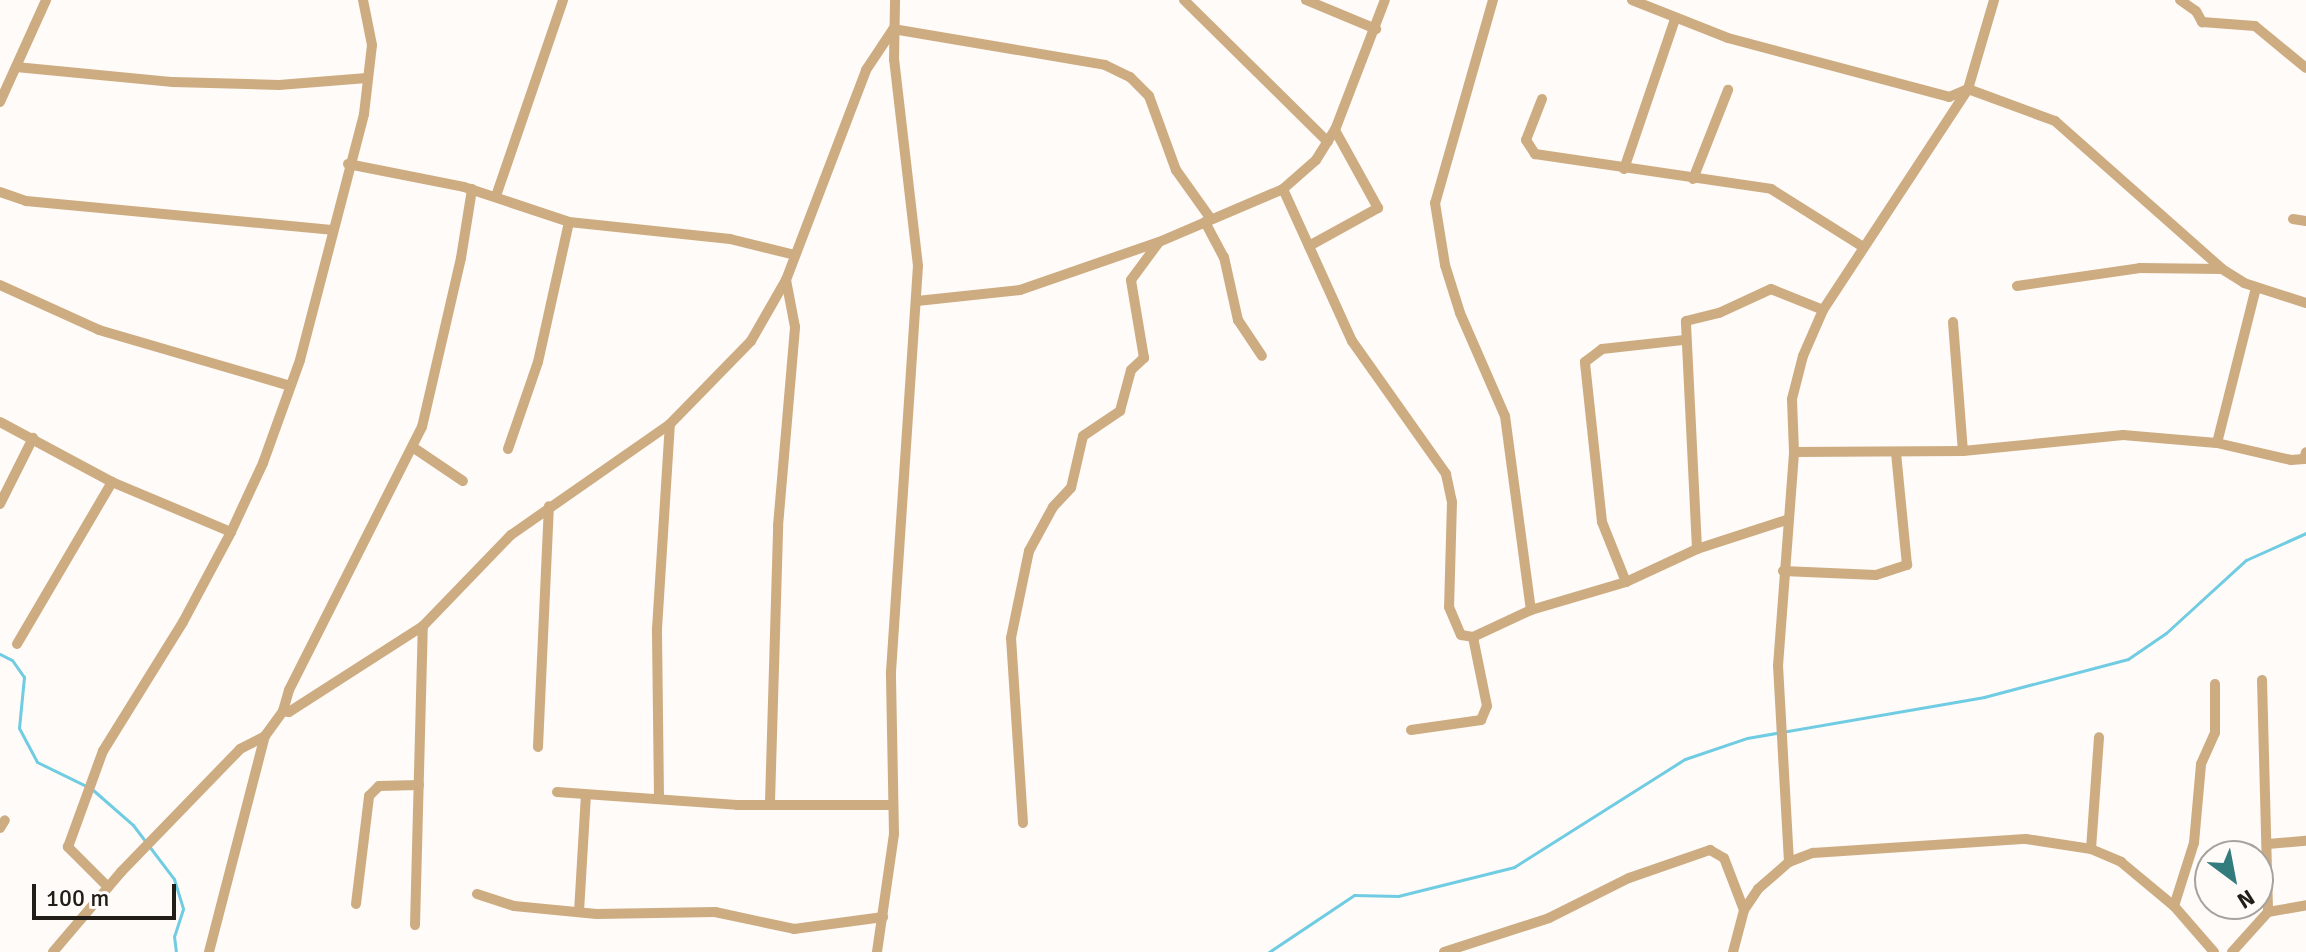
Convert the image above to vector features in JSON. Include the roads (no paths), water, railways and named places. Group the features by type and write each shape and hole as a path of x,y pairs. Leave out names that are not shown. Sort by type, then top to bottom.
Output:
{"street":[{"path":"0,102 4,82 16,67 46,0"},
{"path":"108,887 71,855 68,847 103,751 183,622 231,532 290,386 311,324 348,164 364,114 372,45 363,0"},
{"path":"496,196 563,0"},
{"path":"877,952 893,805 891,672 917,301 913,200 893,29 895,0"},
{"path":"1306,0 1376,29"},
{"path":"917,301 1020,290 1159,242 1283,189 1328,142 1335,130 1385,0"},
{"path":"1493,0 1435,203 1460,313 1505,416 1531,610"},
{"path":"1632,0 1675,19 1949,97 1968,89 2068,130 2222,269 2256,288 2306,303"},
{"path":"1789,862 1779,747 1778,689 1786,520 1794,452 1792,399 1803,356 1823,310 1968,89 1994,0"},
{"path":"2180,0 2196,11 2202,22 2255,26 2306,68"},
{"path":"1189,1 1328,142"},
{"path":"1624,169 1675,19"},
{"path":"893,29 1105,65 1130,77 1149,96 1176,170 1208,220 1224,257 1238,320 1262,356"},
{"path":"283,711 289,712 423,626 511,535 670,424 751,341 786,280 866,70 893,29"},
{"path":"16,67 173,82 279,85 367,78"},
{"path":"1693,179 1728,90"},
{"path":"1542,99 1526,140 1530,151 1624,169 1771,189 1863,247"},
{"path":"1309,246 1378,208 1335,130"},
{"path":"348,164 472,189 569,222 730,239 795,255"},
{"path":"209,952 265,736 283,711 289,690 414,448 461,258 472,189"},
{"path":"1283,189 1352,341 1446,474 1452,502 1449,607 1457,631 1473,637 1531,610 1626,582 1697,549 1786,520"},
{"path":"0,192 26,201 332,230"},
{"path":"2293,219 2306,221"},
{"path":"508,449 538,362 569,222"},
{"path":"1023,823 1011,638 1029,551 1053,507 1071,488 1083,436 1120,411 1131,370 1144,358 1131,280 1159,242"},
{"path":"2017,286 2140,268 2222,269"},
{"path":"770,802 778,526 795,327 786,280"},
{"path":"0,285 99,330 290,386"},
{"path":"2217,443 2256,288"},
{"path":"1697,549 1690,350 1683,340 1686,321 1692,316 1719,313 1771,289 1823,310"},
{"path":"1953,322 1963,451"},
{"path":"1626,582 1602,522 1585,362 1602,349 1683,340"},
{"path":"0,422 112,482 231,532"},
{"path":"659,797 657,629 670,424"},
{"path":"1794,452 1963,451 2123,435 2217,443 2291,460 2304,459 2306,452"},
{"path":"0,504 33,438"},
{"path":"414,448 463,481"},
{"path":"1783,571 1876,575 1907,565 1896,453"},
{"path":"17,644 112,482"},
{"path":"538,747 549,506"},
{"path":"415,925 423,626"},
{"path":"1411,730 1481,720 1487,706 1473,637"},
{"path":"2262,680 2268,840"},
{"path":"2174,906 2194,843 2201,764 2215,733 2215,684"},
{"path":"53,952 141,851 240,749 265,736"},
{"path":"2091,849 2099,737"},
{"path":"356,904 369,796 379,786 419,785"},
{"path":"557,792 737,805 770,802 893,805"},
{"path":"579,912 586,795"},
{"path":"1733,952 1744,910 1789,862 1813,853 2026,839 2091,849 2121,862 2174,906 2214,952"},
{"path":"2274,844 2306,841"},
{"path":"1444,952 1549,918 1629,878 1710,850 1724,858 1744,910"},
{"path":"477,894 514,906 579,912 715,912 794,929 883,917"},
{"path":"2274,911 2306,905"},
{"path":"2232,952 2261,920"}],"waterway":[{"path":"1269,952 1354,895 1398,896 1514,867 1685,759 1747,738 1984,697 2128,659 2166,633 2246,560 2306,533"},
{"path":"0,654 12,660 24,677 19,728 37,762 86,786"},
{"path":"93,790 133,825 174,879 183,909 174,936 176,952"}]}
